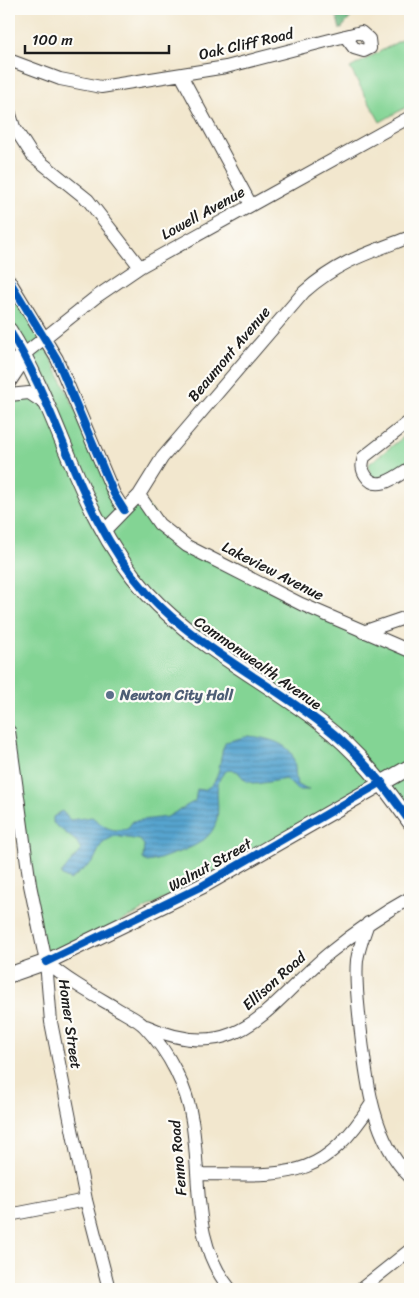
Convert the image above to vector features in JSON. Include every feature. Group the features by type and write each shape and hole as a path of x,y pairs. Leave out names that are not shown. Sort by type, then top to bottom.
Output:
{"main road":[{"name":"Commonwealth Avenue","path":"9,330 47,405 79,484 103,532 135,577 170,616 208,648 322,725 354,751 382,782 410,822"},
{"name":"Walnut Street","path":"9,975 46,962 202,886 410,767"}],"street":[{"name":"Oak Cliff Road","path":"9,60 60,78 101,87 181,75 262,58 345,36"},
{"path":"181,75 251,205"},
{"path":"9,111 14,127 32,155 88,200 140,267"},
{"name":"Lowell Avenue","path":"22,355 96,297 140,267 410,117"},
{"name":"Beaumont Avenue","path":"103,532 139,495 162,458 304,292 330,270 352,258 410,237"},
{"path":"9,280 45,337 70,386 107,479 124,510"},
{"path":"9,362 22,355"},
{"path":"9,383 19,368 22,355"},
{"path":"9,395 29,393 47,405"},
{"path":"410,421 364,457 362,466 369,481 374,484 384,483 410,468"},
{"name":"Lakeview Avenue","path":"139,495 159,524 187,546 300,604 410,651"},
{"path":"363,632 410,616"},
{"name":"Homer Street","path":"9,731 30,885 46,962 51,1022 86,1200 109,1289"},
{"name":"Ellison Road","path":"144,1025 167,1035 188,1040 207,1040 246,1027 265,1015 327,955 368,923 410,898"},
{"path":"368,923 358,958 356,977 361,1036 372,1103 384,1138 395,1158 410,1177"},
{"name":"Fenno Road","path":"46,962 66,980 144,1025 175,1069 183,1089 192,1122 198,1209 212,1260 221,1278 230,1289"},
{"path":"197,1174 265,1174 309,1167 327,1158 340,1146 357,1127 372,1103"},
{"path":"9,1215 86,1200"},
{"path":"361,1289 410,1250"}],"green space":[{"path":"335,9 358,9 340,30"},
{"path":"410,35 410,105 380,122 350,68"},
{"path":"9,281 26,305 123,510 139,495 172,536 410,651 410,822 382,782 46,962 9,731 9,395 37,396 9,330"},
{"path":"410,432 410,462 380,478 372,477 368,466 370,463"}],"water":[{"path":"248,736 274,741 286,748 293,757 297,785 309,790 297,790 286,779 256,784 246,781 237,771 228,770 220,778 217,788 218,811 216,823 209,834 196,845 147,862 143,859 144,845 140,840 115,836 101,845 93,862 70,880 62,876 61,874 81,850 77,842 53,823 53,817 62,811 70,820 92,817 108,828 121,830 127,829 133,821 167,817 195,801 197,789 203,790 210,787 214,782 226,742"}],"cycle path":[{"path":"9,280 57,359 114,494 124,510"},
{"path":"9,330 44,396 87,498 104,531 123,563 147,593 167,613 209,647 300,708 335,735 370,770 410,822"},
{"path":"46,962 202,886 382,782"}],"place":[{"name":"Newton City Hall","path":"110,695"}]}
